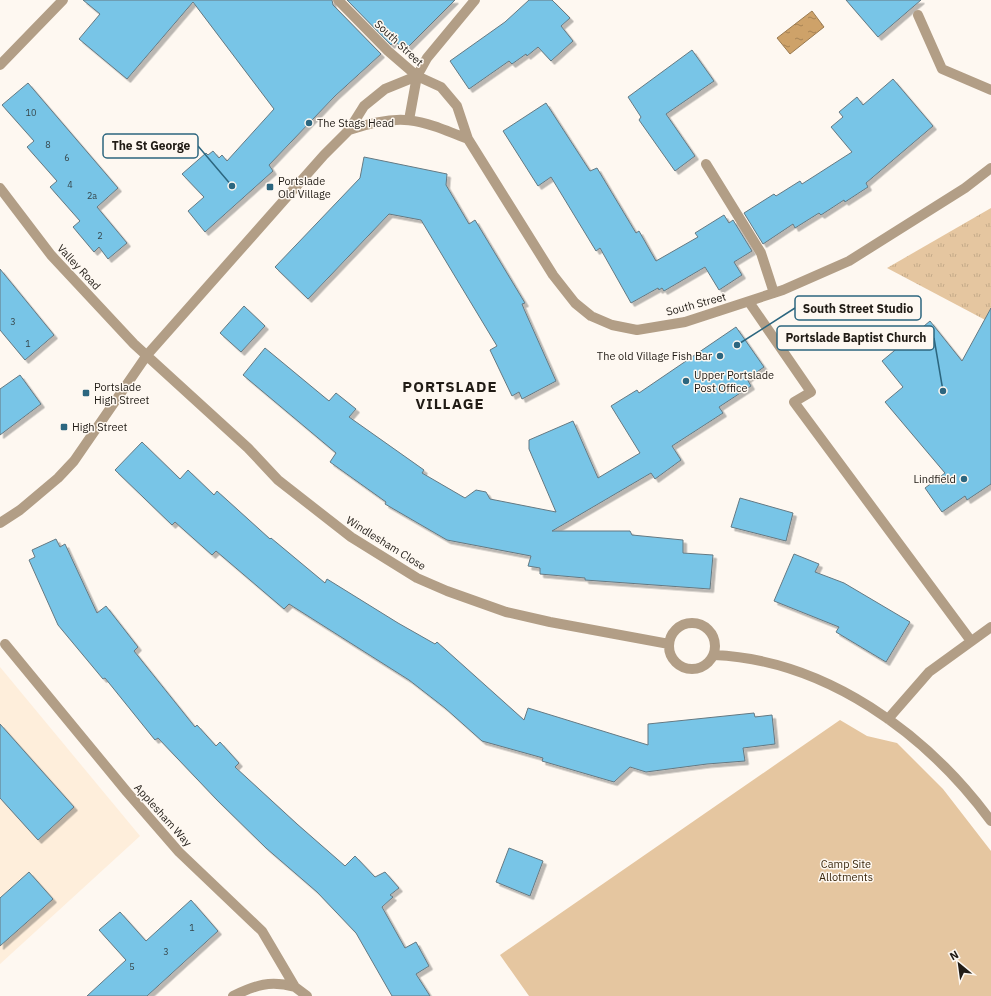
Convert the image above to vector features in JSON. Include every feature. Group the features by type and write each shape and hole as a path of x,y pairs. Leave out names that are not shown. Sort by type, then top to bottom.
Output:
{"street":[{"path":"0,66 64,0"},
{"name":"South Street","path":"338,0 388,51 417,76 441,87 457,106 468,139 553,275 575,303 591,316 612,325 637,330 684,322 749,302 849,261 965,188 991,168"},
{"path":"409,120 417,76 427,58 474,0"},
{"path":"918,15 942,69 991,90"},
{"path":"0,523 20,510 58,478 74,461 147,355 324,155 349,130 364,106 385,89 417,76"},
{"path":"349,130 371,122 409,120 428,123 468,139"},
{"path":"706,164 762,253 774,292"},
{"name":"Valley Road","path":"0,188 51,255 147,355"},
{"path":"749,302 811,392 794,402 971,641"},
{"name":"Windlesham Close","path":"147,355 248,448 278,480 351,537 417,578 447,591 506,612 550,622 669,644"},
{"path":"694,622 701,624 712,633 716,647 714,655 705,666 690,669 677,664 672,658 669,644 674,630 680,626 694,622"},
{"path":"888,719 929,672 991,627"},
{"name":"Applesham Way","path":"5,644 127,792 179,852 262,931 296,987 307,996"},
{"path":"714,655 738,656 769,662 845,692 888,719 916,740 961,784 991,821"},
{"path":"233,996 251,988 274,982 296,987"}],"shaded area":[{"path":"0,667 140,836 0,964"}],"green space":[{"path":"991,208 991,323 887,268"},
{"name":"Camp Site Allotments","path":"840,720 867,736 897,743 943,789 991,851 991,996 529,996 500,955"}],"water":[{"path":"812,11 824,27 790,54 777,38"}],"building":[{"path":"83,0 332,0 333,5 381,54 335,96 269,165 273,171 205,232 188,211 204,197 182,174 206,153 208,155 213,151 219,158 222,155 227,161 274,109 193,2 127,79 79,39 100,14"},
{"path":"347,0 455,0 404,51 395,41 391,45"},
{"path":"529,0 552,0 570,18 561,26 573,41 551,61 538,47 527,56 526,54 512,64 509,61 469,89 450,61 505,22"},
{"path":"846,0 921,0 878,37"},
{"path":"692,50 714,81 666,114 695,156 675,171 639,120 641,117 628,97"},
{"path":"893,79 933,126 866,183 868,187 845,202 844,200 821,215 819,213 795,228 793,224 763,244 744,213 774,194 776,196 800,181 802,184 852,152 831,127 843,117 839,112 857,97 863,105"},
{"path":"28,83 118,188 97,207 127,243 108,259 99,247 94,252 73,227 80,221 50,187 57,181 27,147 34,141 2,105"},
{"path":"546,103 590,171 597,168 636,233 639,231 656,261 698,237 695,233 724,215 729,223 733,220 752,251 734,262 742,275 719,290 705,267 664,291 662,288 659,290 658,288 631,303 600,248 596,251 551,177 538,186 503,131"},
{"path":"364,157 447,174 446,185 469,224 475,220 525,303 522,304 556,381 522,399 519,392 512,396 490,350 497,346 421,220 389,214 308,299 275,267 360,178"},
{"path":"0,269 54,335 25,360 0,330"},
{"path":"244,306 265,326 241,352 220,333"},
{"path":"991,308 991,484 967,500 965,496 942,512 925,488 945,473 885,402 903,387 882,361 930,321 962,361"},
{"path":"736,327 764,367 747,379 751,386 719,407 723,413 672,446 681,460 655,479 651,473 552,531 630,531 632,535 683,540 683,553 713,555 710,589 585,580 585,578 540,574 540,568 528,566 531,556 447,540 385,504 386,502 330,462 336,453 243,375 265,348 329,401 336,393 356,409 349,417 424,470 422,473 465,498 476,490 486,492 490,499 556,512 529,449 529,440 573,421 598,478 640,453 611,406 637,390 639,393"},
{"path":"20,375 41,404 0,435 0,389"},
{"path":"142,442 180,479 188,470 214,495 217,491 270,539 271,538 325,583 327,579 398,623 435,644 437,642 524,720 528,708 648,745 648,724 754,713 755,717 772,715 775,744 743,748 745,761 707,764 646,772 630,767 614,782 542,761 543,758 482,741 445,708 409,680 289,604 284,609 216,551 212,555 175,522 172,525 115,470"},
{"path":"740,498 793,513 786,541 731,527"},
{"path":"56,539 60,547 65,544 97,613 106,606 138,647 134,651 195,727 197,725 216,746 220,742 239,763 235,767 345,866 355,856 375,877 385,872 399,888 390,895 393,897 382,907 405,948 416,942 429,966 416,974 430,996 392,996 356,933 317,892 266,848 217,800 158,738 155,740 105,678 103,679 58,625 29,560 35,557 32,550"},
{"path":"794,554 819,564 815,572 844,583 910,622 886,662 836,632 839,627 774,601"},
{"path":"0,724 74,807 38,840 0,798"},
{"path":"509,848 543,861 530,896 496,882"},
{"path":"29,872 53,899 0,946 0,898"},
{"path":"191,900 218,931 147,996 87,996 126,960 99,930 120,912 146,941"}],"place":[{"name":"The Stags Head","path":"309,123"},
{"name":"The St George","path":"232,186"},
{"name":"Portslade Old Village","path":"270,187"},
{"name":"South Street Studio","path":"737,345"},
{"name":"The old Village Fish Bar","path":"720,356"},
{"name":"Upper Portslade Post Office","path":"686,381"},
{"name":"Portslade Baptist Church","path":"943,391"},
{"name":"Portslade High Street","path":"86,393"},
{"name":"High Street","path":"64,427"},
{"name":"Lindfield","path":"964,479"}],"district":[{"name":"PORTSLADE VILLAGE","path":"450,394"}]}
